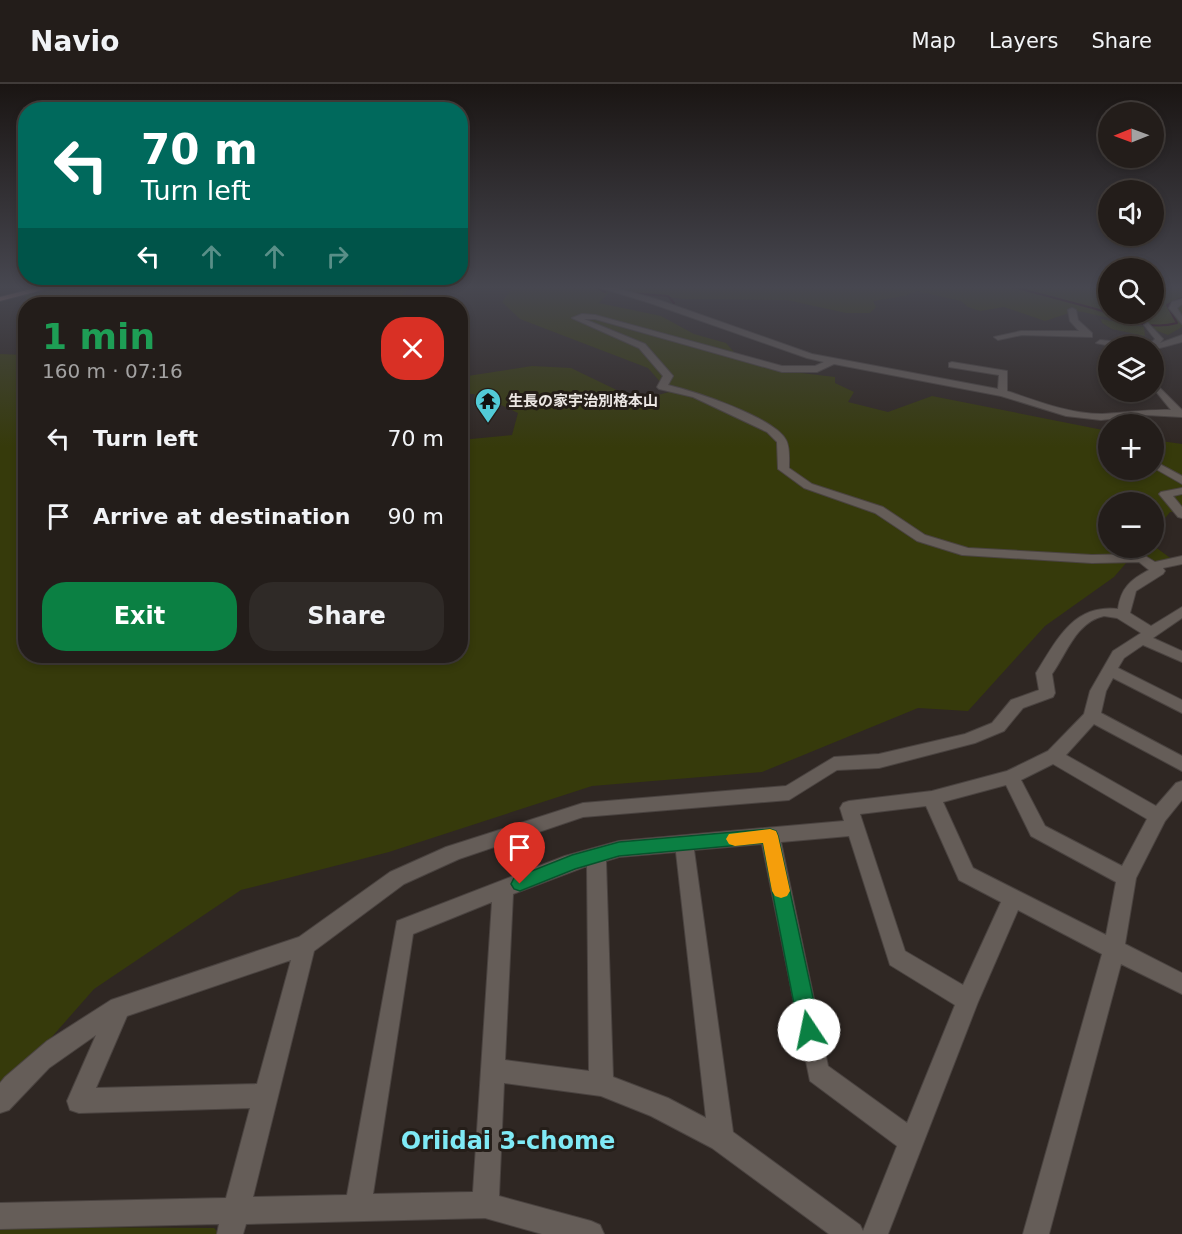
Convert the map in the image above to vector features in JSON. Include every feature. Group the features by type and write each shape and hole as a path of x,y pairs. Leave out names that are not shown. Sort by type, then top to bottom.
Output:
{"street":[{"path":"627,340 642,346 668,376 662,387 696,395 771,430 782,441 784,469 798,481 818,491 879,510 921,538 983,555 1142,558 1156,566 1182,561"},
{"path":"677,340 782,369 817,369 832,361"},
{"path":"762,340 832,361 1002,393 1066,413 1098,419"},
{"path":"1164,345 1172,345 1180,340"},
{"path":"952,366 985,366 1004,373 1002,393"},
{"path":"1164,397 1180,414"},
{"path":"1138,414 1146,412 1180,414"},
{"path":"1164,470 1182,481"},
{"path":"1182,491 1165,494 1182,514"},
{"path":"1120,614 1125,610 1125,595 1129,588 1158,571 1156,566"},
{"path":"0,1101 26,1070 79,1031 119,1008 305,945 397,878 453,853 583,810 789,793 834,764 879,761 979,735 998,727 1017,704 1047,693 1044,673 1054,661 1073,627 1083,618 1094,614 1120,614 1148,636 1182,657"},
{"path":"968,1000 897,958 849,808 932,798 1011,777 1054,756 1092,716 1098,691 1118,655 1180,614"},
{"path":"1109,670 1182,707"},
{"path":"1092,716 1182,765"},
{"path":"1054,756 1158,816"},
{"path":"1011,777 1038,831 1126,878"},
{"path":"1036,1234 1114,950 1126,878 1158,816 1182,788"},
{"path":"932,798 966,874 1182,984"},
{"path":"358,1208 404,928 572,862 619,849 855,828"},
{"path":"770,836 818,1073 913,1142"},
{"path":"684,843 721,1139"},
{"path":"596,855 601,1084"},
{"path":"485,1205 503,891"},
{"path":"875,1234 968,1000 1012,898"},
{"path":"232,1223 305,945"},
{"path":"119,1008 79,1101 265,1096"},
{"path":"492,1070 601,1084 659,1107 721,1139 851,1234"},
{"path":"0,1216 232,1223 358,1208 485,1205 591,1234"}],"green space":[{"path":"574,340 714,340 726,343 741,360 784,371 835,377 835,383 854,392 848,402 888,412 932,396 1098,429 1098,480 1164,480 1164,441 1182,444 1182,512 1170,512 1164,520 1164,492 1098,492 1098,558 1130,558 1114,577 1045,626 968,711 918,708 762,772 592,786 389,852 241,890 94,989 0,1096 0,354 18,355 18,663 468,663 468,439 512,435 518,413 499,404 474,400 475,394 468,394 468,376 532,366 571,368 627,395 651,397 669,392 648,368"},
{"path":"1164,553 1173,560 1160,564 1150,558 1164,558"},
{"path":"0,1227 214,1228 220,1234 0,1234"}],"slow traffic":[{"path":"735,839 770,836 781,891"}],"place":[{"name":"生長の家宇治別格本山","path":"488,424"}],"district":[{"name":"Oriidai 3-chome","path":"508,1141"}],"route":[{"path":"520,884 572,862 619,849 770,836 809,1030"}]}
